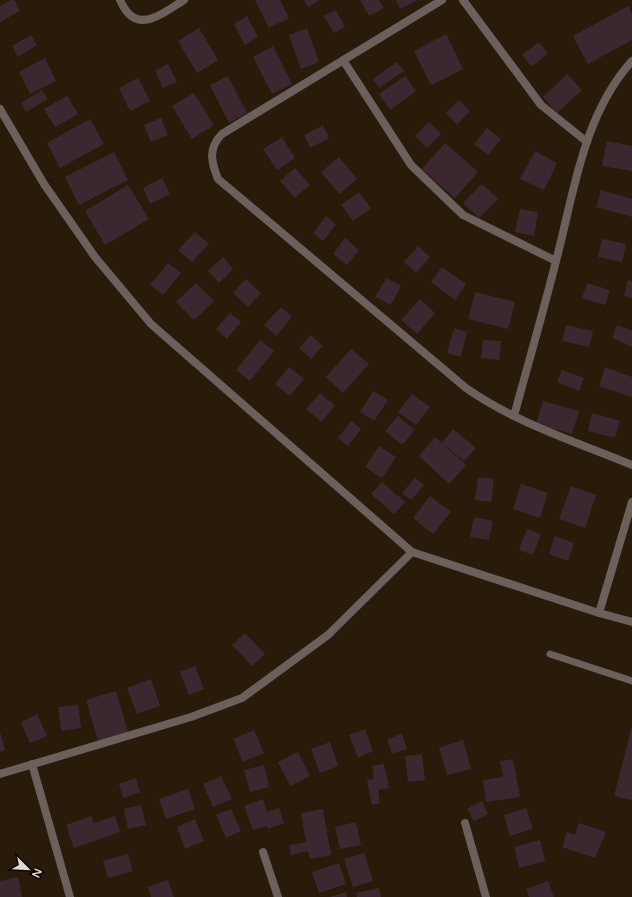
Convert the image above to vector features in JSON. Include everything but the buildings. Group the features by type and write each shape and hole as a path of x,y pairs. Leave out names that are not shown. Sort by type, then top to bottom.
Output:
{"street":[{"path":"120,0 128,14 135,19 142,20 152,19 184,0"},
{"path":"442,0 222,134 215,141 212,157 218,179 466,388 485,402 514,416 632,465"},
{"path":"463,0 541,105 587,142"},
{"path":"343,60 411,165 451,205 463,215 556,261"},
{"path":"514,416 587,142 605,97 618,77 632,61"},
{"path":"0,109 44,184 95,257 151,324 412,552 599,613 632,622"},
{"path":"599,613 632,502"},
{"path":"0,774 192,717 242,698 328,635 412,552"},
{"path":"32,764 70,897"},
{"path":"465,823 486,897"},
{"path":"263,852 278,897"}],"lane":[{"path":"550,654 632,681"}]}
